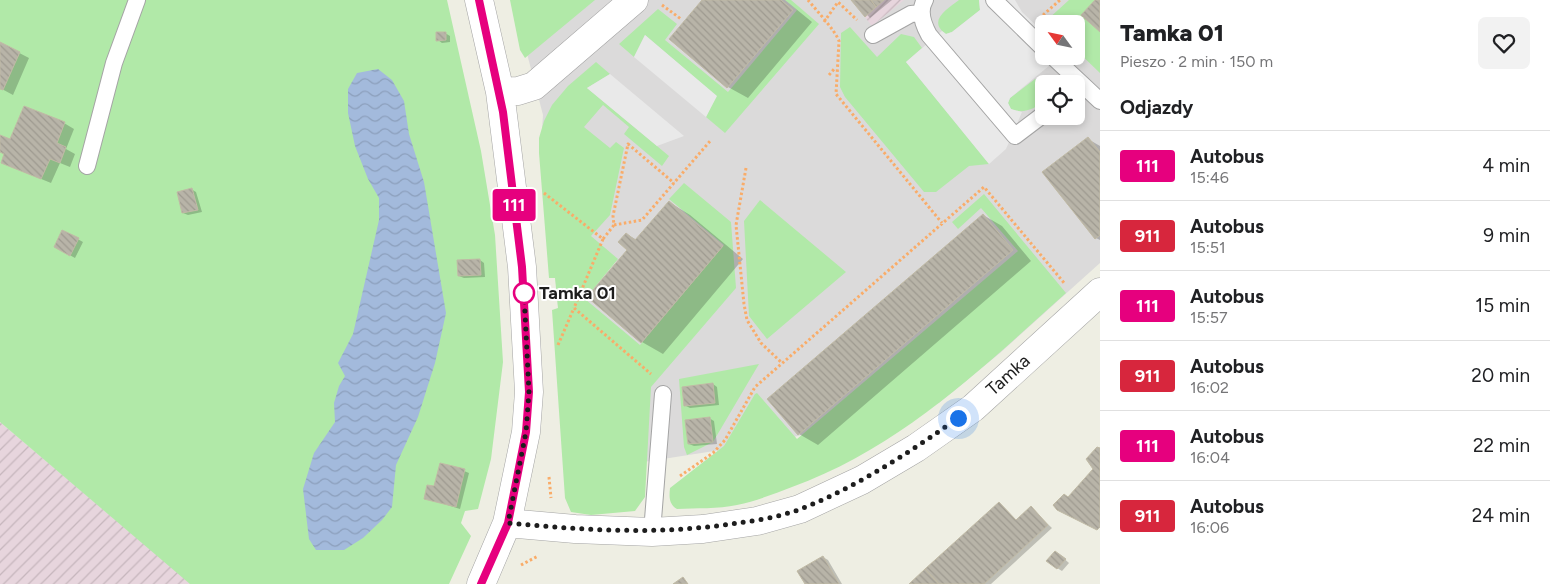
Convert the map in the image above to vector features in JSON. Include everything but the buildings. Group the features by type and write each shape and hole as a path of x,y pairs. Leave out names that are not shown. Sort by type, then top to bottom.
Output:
{"street":[{"path":"479,0 500,92 522,267 529,392 526,432 508,523 481,584"},
{"path":"500,92 518,91 534,86 646,1"},
{"name":"Tamka","path":"508,523 575,530 652,532 757,521 800,509 862,480 916,448 972,408 1100,292"}],"lane":[{"path":"86,166 114,63 137,0"},
{"path":"994,0 1035,40"},
{"path":"873,35 923,7 924,25 930,35 1015,136 1035,121"},
{"path":"1060,65 1069,75"},
{"path":"1085,91 1100,101"},
{"path":"652,532 660,386"}],"path":[{"path":"808,0 824,22 836,33 838,40 836,94 942,223"},
{"path":"1043,15 1060,0"},
{"path":"646,1 681,19"},
{"path":"824,22 838,2"},
{"path":"829,75 836,68"},
{"path":"554,353 603,239 614,225 642,220 711,140"},
{"path":"614,225 613,216 628,144 674,183"},
{"path":"746,168 736,226 744,304 747,320 761,343 782,363"},
{"path":"677,478 713,453 725,440 755,387 984,187 1067,287"},
{"path":"543,192 603,239"},
{"path":"574,308 660,386"},
{"path":"548,469 551,497 557,502"}],"shaded area":[{"path":"513,0 1100,0 1100,263 1000,353 939,403 772,442 573,473 542,129 543,115"},
{"path":"851,0 904,0 872,26"},
{"path":"979,0 1015,0 1022,12 1035,24 1035,65 1050,65 1038,75 1035,75 1035,77 1010,98 1008,103 1011,109 1022,112 1006,149 989,164 906,62 942,31 946,34 952,32 980,10"},
{"path":"645,35 717,96 706,117 634,57"},
{"path":"610,74 684,136 657,146 587,88"},
{"path":"0,422 191,584 0,584"}],"green space":[{"path":"0,0 447,0 481,151 495,235 503,362 491,459 478,509 465,511 461,523 471,536 449,584 190,584 0,422"},
{"path":"510,0 595,0 525,58 520,50"},
{"path":"785,0 791,0 819,24 725,133 706,117 716,96 645,35 634,57 619,44 658,9 677,24 665,40 728,92 797,10"},
{"path":"959,0 979,0 980,10 952,32 946,34 938,24 939,20 945,11"},
{"path":"1069,0 1095,0 1082,15 1052,15"},
{"path":"1085,18 1100,32 1100,73 1085,59"},
{"path":"850,27 877,57 901,34 914,37 922,48 906,62 989,164 969,166 936,192 924,192 845,97 840,87 841,33"},
{"path":"596,62 610,74 587,88 669,156 662,166 624,134 629,127 603,105 584,127 610,148 616,142 624,148 610,215 591,236 618,259 585,299 640,345 724,245 669,199 684,183 731,222 736,288 651,387 645,497 635,511 591,515 571,512 565,498 552,310 558,308 555,278 549,278 539,138 544,121 552,105 568,86"},
{"path":"1035,79 1035,107 1024,111 1011,109 1008,103 1010,98"},
{"path":"984,194 1066,293 1003,350 938,404 869,451 832,470 765,497 715,508 677,509 674,507 670,500 670,488 724,446 755,394 757,393 797,439 1018,251 981,208 958,229 952,222"},
{"path":"760,200 846,272 767,339 749,316 744,221"},
{"path":"759,364 713,442 687,455 684,447 679,379"}],"water":[{"path":"378,69 392,80 404,101 409,134 424,182 446,313 435,363 418,417 396,465 392,507 382,520 363,538 344,550 316,550 309,539 303,489 314,453 335,422 334,403 339,386 345,376 338,363 353,334 379,220 379,198 368,179 355,146 348,113 348,89 357,73"}],"bus line":[{"name":"111","path":"479,0 503,112 522,267 529,392 526,432 508,523 481,584"}],"place":[{"name":"Tamka 01","path":"524,293"}],"route":[{"path":"524,293 529,392 526,432 508,523 575,530 652,532 757,521 800,509 862,480 916,448 958,418"}]}
